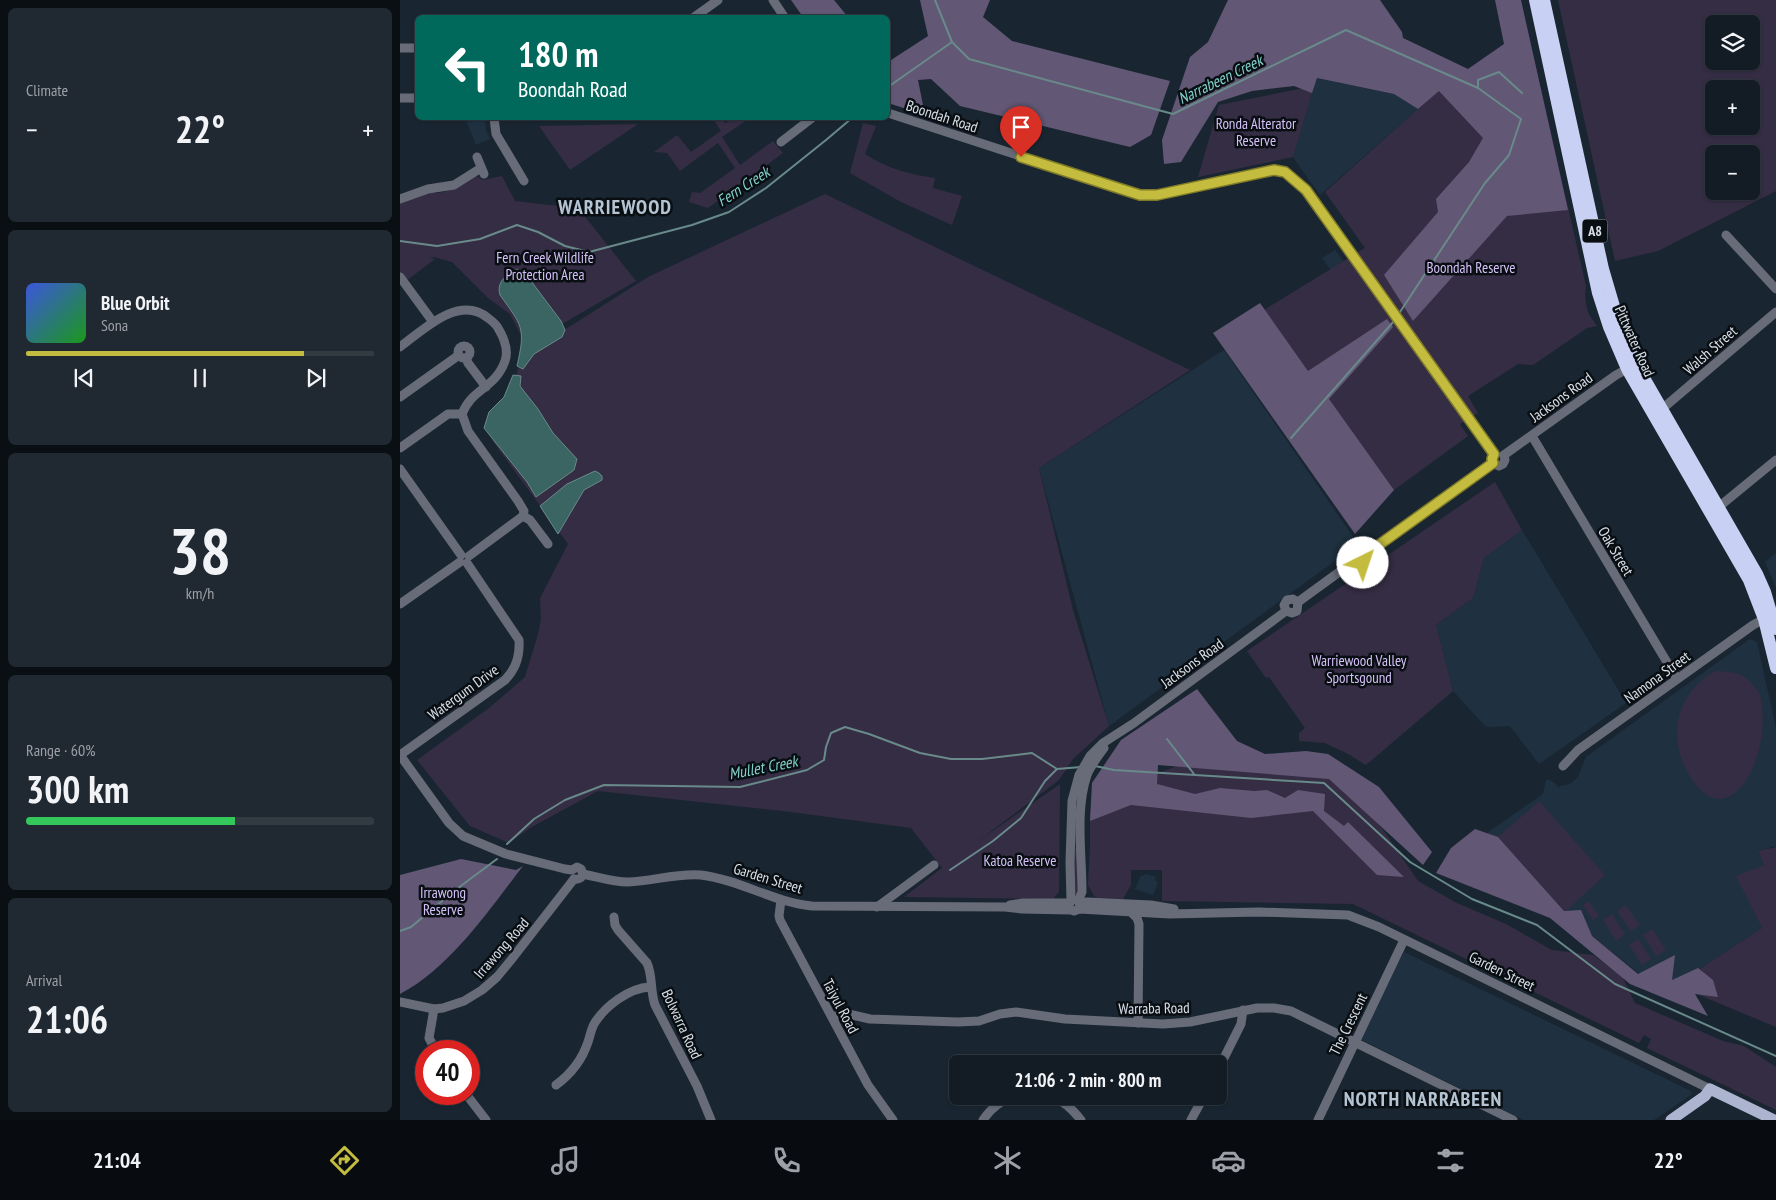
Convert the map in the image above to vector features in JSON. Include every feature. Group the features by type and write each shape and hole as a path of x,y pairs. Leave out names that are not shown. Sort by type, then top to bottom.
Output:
{"highway":[{"name":"Pittwater Road","path":"1535,0 1598,293 1612,335 1715,510 1757,574 1768,617 1776,668"},
{"name":"Pittwater Road","path":"1544,0 1608,288 1632,367 1662,409 1715,510"},
{"name":"Pittwater Road","path":"1768,617 1776,629"}],"main road":[{"path":"1671,1120 1705,1096 1710,1089"},
{"name":"Garden Street","path":"1710,1089 1774,1120"}],"street":[{"path":"697,15 718,0"},
{"path":"773,0 783,15"},
{"path":"400,48 415,48"},
{"path":"400,98 415,98"},
{"name":"Boondah Road","path":"890,114 1140,195 1157,195 1274,170 1285,172 1306,190 1494,458"},
{"path":"494,120 496,134 524,181"},
{"path":"781,142 801,121"},
{"path":"400,199 428,189 454,185 482,171 477,157"},
{"path":"1726,235 1776,289"},
{"path":"400,277 433,322"},
{"path":"400,347 433,322 450,313 462,310 483,314 496,324 506,347 506,359 495,380 467,402 462,414 468,431 524,511 523,516 400,602"},
{"name":"Walsh Street","path":"1662,409 1776,312"},
{"path":"400,397 462,356 486,387"},
{"name":"Jacksons Road","path":"1076,904 1070,862 1072,801 1083,775 1094,757 1114,736 1286,611 1292,613 1297,611 1298,602 1353,562 1351,558 1354,552 1361,551 1364,554 1376,547 1494,458 1498,452 1504,455 1616,375 1632,367"},
{"path":"400,448 448,414 462,414"},
{"name":"Oak Street","path":"1532,436 1677,680"},
{"path":"1715,510 1776,460"},
{"name":"Watergum Drive","path":"400,469 520,640 520,652 512,674 400,755"},
{"path":"523,516 530,520 548,544"},
{"name":"Namona Street","path":"1563,766 1578,750 1768,617"},
{"path":"400,755 448,823 463,836 506,854 573,874"},
{"name":"Jacksons Road","path":"1076,904 1082,892 1083,775"},
{"path":"877,907 934,865"},
{"name":"Garden Street","path":"573,874 580,879 583,874 628,882 682,875 715,877 781,900 812,906 1005,906 1023,903 1151,905 1201,912"},
{"name":"Irrawong Road","path":"400,1002 434,1009 464,1001 489,984 534,932 573,874"},
{"name":"Taiyul Road","path":"781,900 780,920 868,1085 890,1119"},
{"name":"Garden Street","path":"1076,904 1131,912 1170,914 1259,912 1348,915 1404,940 1710,1089"},
{"path":"1131,912 1139,924 1138,1023"},
{"path":"1139,924 1148,912"},
{"name":"Bolwarra Road","path":"614,917 618,930 649,968 650,987 655,1005 696,1086 710,1120"},
{"name":"The Crescent","path":"1318,1120 1404,940"},
{"path":"556,1084 575,1067 584,1052 593,1026 601,1015 609,1007 635,990 650,987"},
{"name":"Warraba Road","path":"832,1017 844,1013 870,1019 958,1022 979,1021 1016,1012 1066,1020 1163,1024 1190,1022 1243,1010 1274,1008 1291,1011 1355,1041 1494,1116 1514,1120"},
{"path":"430,1040 434,1009"},
{"path":"1226,1055 1241,1024 1243,1010"},
{"path":"474,1105 486,1120"},
{"path":"983,1120 996,1105"},
{"path":"1067,1105 1081,1120"},
{"path":"1191,1120 1199,1105"}],"shaded area":[{"path":"1316,78 1394,94 1418,109 1320,195 1293,157"},
{"path":"466,120 485,120 486,130 490,139 476,145"},
{"path":"1335,250 1344,262 1331,270 1322,258"},
{"path":"517,269 528,277 561,321 565,330 562,337 534,354 523,369 517,366 521,343 520,328 500,295 499,290 503,279"},
{"path":"1224,350 1358,544 1109,726 1039,468"},
{"path":"513,375 521,376 520,386 538,409 553,433 577,459 574,470 536,497 527,482 484,428 489,412 504,397"},
{"path":"595,471 602,476 602,480 584,490 558,534 540,506 567,484"},
{"path":"1522,530 1626,703 1539,764 1510,726 1486,727 1453,691 1436,625 1473,598 1484,558"},
{"path":"1776,553 1776,588 1765,562"},
{"path":"1750,639 1757,642 1776,728 1776,846 1758,851 1764,865 1737,876 1762,928 1675,985 1637,972 1560,910 1455,860 1487,833 1543,794 1546,780 1550,780 1557,787 1570,784 1578,777 1586,757"},
{"path":"1146,874 1156,877 1155,880 1158,882 1153,895 1135,889 1141,875"},
{"path":"1404,952 1691,1091 1691,1095 1654,1120 1524,1120 1360,1039"}],"green space":[{"path":"791,0 834,0 846,15 802,15"},
{"path":"920,0 990,0 983,17 1012,41 1170,81 1151,135 1130,147 960,106 931,79 918,80 925,115 890,104 890,61 928,36"},
{"path":"1228,0 1380,0 1402,32 1403,38 1468,69 1504,44 1495,0 1521,0 1568,210 1507,216 1413,321 1384,275 1438,212 1436,199 1469,162 1483,138 1439,91 1418,109 1394,94 1317,78 1312,93 1294,86 1252,91 1218,102 1181,162 1164,164 1162,140 1190,57 1208,42"},
{"path":"1558,0 1776,0 1776,191 1760,199 1760,145 1705,145 1705,200 1758,200 1658,251 1615,261"},
{"name":"Boondah Reserve","path":"1527,28 1586,286 1585,299 1587,308 1597,326 1587,328 1533,365 1518,364 1468,396 1478,413 1460,424 1468,436 1394,490 1264,310 1365,248 1325,192 1438,91 1403,38 1468,69"},
{"name":"Ronda Alterator Reserve","path":"1314,86 1293,157 1198,177 1219,105"},
{"path":"713,120 723,120 725,123 730,120 747,120 722,137 740,165 773,141 783,153 708,208 689,202 692,192 700,193 735,168 718,143 680,171 667,153 654,152 677,135 691,152 721,131"},
{"path":"863,123 876,126 865,154 882,164 899,170 935,178 933,188 962,196 952,225 901,202 850,173"},
{"path":"638,124 570,170 539,126"},
{"name":"Fern Creek Wildlife Protection Area","path":"476,176 483,180 502,176 515,201 579,209 636,281 526,345 510,314 488,298 452,262 434,257 429,258 435,259 406,281 400,273 400,203 430,193 450,190"},
{"name":"Katoa Reserve","path":"825,194 1190,370 1039,468 1073,610 1109,726 1073,759 1059,780 977,842 1060,784 1059,892 1053,899 904,897 942,868 911,828 791,812 598,791 530,828 509,843 470,826 417,760 489,708 525,677 541,619 540,598 568,544 492,440 523,356 648,277"},
{"path":"1260,303 1308,371 1387,319 1393,327 1329,399 1394,490 1355,534 1213,333"},
{"name":"Warriewood Valley Sportsgound","path":"1495,482 1522,530 1484,558 1473,598 1436,625 1453,691 1366,765 1325,743 1299,741 1299,733 1305,728 1269,677 1266,678 1247,651"},
{"path":"1715,671 1736,673 1749,681 1759,692 1763,714 1756,760 1747,779 1735,793 1721,799 1706,795 1691,778 1683,763 1677,734 1683,705 1701,681"},
{"path":"1197,689 1237,741 1265,754 1306,751 1328,754 1379,787 1432,852 1423,865 1329,779 1158,765 1157,784 1195,794 1220,788 1254,791 1267,790 1285,798 1298,790 1325,794 1324,811 1344,826 1348,822 1404,877 1377,875 1313,811 1251,818 1131,805 1090,821 1092,783 1121,740"},
{"path":"1180,765 1334,777 1352,793 1384,831 1418,881 1457,903 1506,924 1552,950 1593,955 1622,976 1635,1003 1723,1041 1744,1046 1776,1067 1776,1110 1647,1048 1651,1039 1644,1035 1639,1043 1353,904 1162,901 1162,870 1131,870 1131,885 1123,899 1098,898 1094,896 1088,885 1090,813 1105,777 1150,776"},
{"path":"1539,801 1605,875 1565,912 1498,837"},
{"path":"1475,829 1498,837 1564,911 1581,910 1592,936 1638,974 1675,955 1672,980 1698,968 1713,980 1718,997 1695,994 1708,1016 1630,984 1550,918 1436,873 1451,848"},
{"path":"1776,847 1776,1027 1675,985 1762,928 1736,876 1764,865 1758,851"},
{"path":"1073,848 1079,848 1077,895 1074,895"},
{"name":"Irrawong Reserve","path":"461,859 516,870 523,866 468,937 452,954 418,983 400,994 400,875"},
{"path":"1589,901 1599,916 1593,920 1583,905"},
{"path":"1626,905 1640,925 1631,931 1617,911"},
{"path":"1612,914 1625,934 1616,941 1603,920"},
{"path":"1652,929 1666,950 1656,956 1643,935"},
{"path":"1638,939 1651,959 1642,965 1629,945"}],"waterway":[{"name":"Narrabeen Creek","path":"935,0 952,42 969,59 1173,114 1346,30 1478,88 1521,119 1509,155 1485,183 1398,315"},
{"name":"Fern Creek","path":"890,86 952,42"},
{"name":"Narrabeen Creek","path":"1478,88 1478,80 1499,72 1522,93"},
{"name":"Fern Creek","path":"400,241 437,246 480,239 517,225 538,232 565,246 589,252 692,225 729,212 766,188 850,120"},
{"name":"Narrabeen Creek","path":"1291,438 1394,321"},
{"name":"Mullet Creek","path":"507,844 534,819 565,800 604,785 740,787 807,770 824,760 831,733 845,727 920,753 951,759 982,759 1032,753 1057,769 1081,767"},
{"path":"1167,739 1194,774"},
{"path":"1095,766 1114,770 1324,783 1410,862 1472,899 1537,925 1615,984 1776,1056"},
{"path":"950,870 993,841 1021,818 1045,781 1057,769"},
{"name":"Mullet Creek","path":"400,931 411,927 454,891 497,859"}],"district":[{"name":"WARRIEWOOD","path":"615,207"},
{"name":"NORTH NARRABEEN","path":"1423,1099"}],"route":[{"path":"1021,157 1140,195 1157,195 1274,170 1285,172 1306,190 1494,454 1492,456 1493,463 1364,554 1365,559 1363,563"}]}
